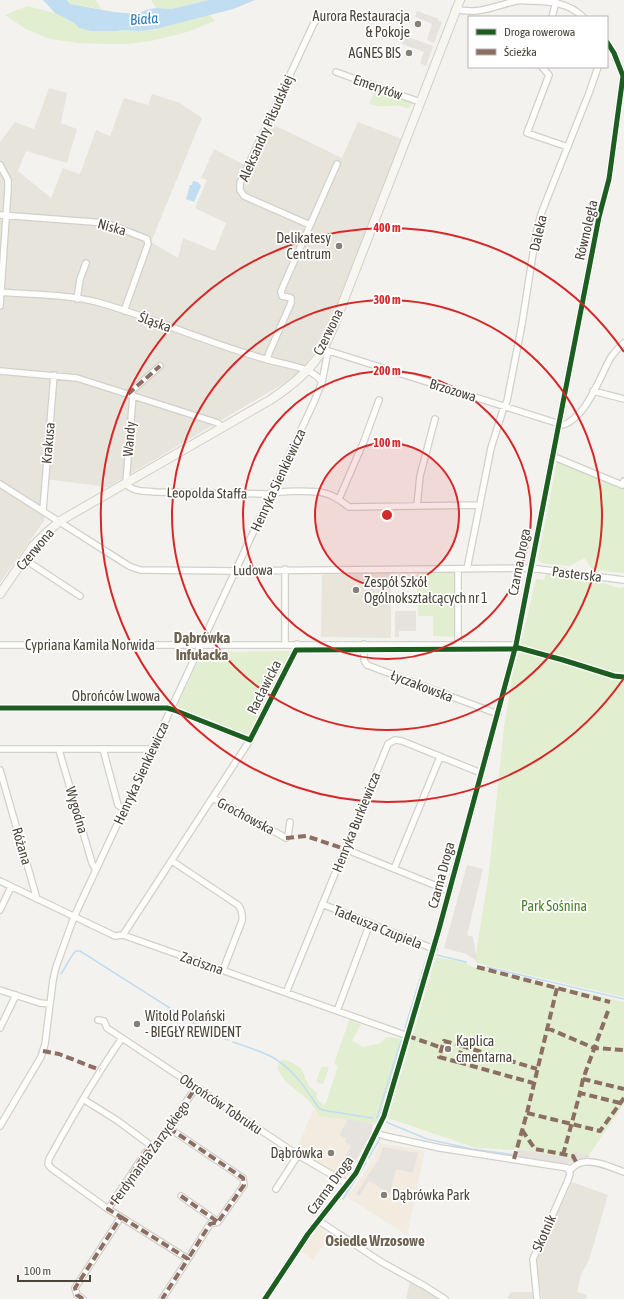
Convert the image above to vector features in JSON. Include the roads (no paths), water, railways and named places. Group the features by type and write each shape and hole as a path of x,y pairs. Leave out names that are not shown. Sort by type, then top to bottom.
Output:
{"main road":[{"name":"Czerwona","path":"0,594 24,559 44,534 60,521 270,400 292,385 326,350 340,310 460,0"}],"street":[{"path":"456,10 479,12 518,1 556,2 570,8 582,16"},
{"path":"552,16 556,2"},
{"name":"Aleksandry Piłsudskiej","path":"310,225 244,196 240,190 240,183 313,25 319,16"},
{"name":"Równoległa","path":"558,425 599,216 607,189 622,84 623,76 614,53 608,44"},
{"path":"543,68 549,75 527,133 568,148"},
{"name":"Daleka","path":"467,569 490,448 507,401 536,234 541,214 590,93 598,68"},
{"name":"Emerytów","path":"336,72 420,102"},
{"path":"267,360 291,303 291,298 282,296 281,291 337,164"},
{"path":"0,165 8,180 7,216 0,306"},
{"name":"Niska","path":"0,215 106,223 146,239 148,244 124,311"},
{"path":"76,299 80,279 86,263"},
{"name":"Śląska","path":"1,292 96,302 250,356 307,370"},
{"path":"558,425 563,425 573,421 579,414 593,392 611,358 624,343"},
{"name":"Brzozowa","path":"326,350 505,406 558,425"},
{"name":"Henryka Sienkiewicza","path":"0,1126 41,1057 45,1044 52,980 74,917 154,750 171,709 314,402 322,382 326,350"},
{"path":"131,395 160,366"},
{"path":"307,370 318,376 322,382"},
{"path":"0,371 77,378 218,423 222,428"},
{"name":"Krakusa","path":"43,510 54,376"},
{"path":"131,395 151,377"},
{"path":"593,392 624,399"},
{"name":"Wandy","path":"126,483 131,395"},
{"path":"339,499 364,441 378,400"},
{"path":"416,506 420,476 435,419"},
{"name":"Czarna Droga","path":"265,1299 308,1234 359,1168 384,1116 434,949 516,645 558,425"},
{"path":"552,456 622,485 624,481"},
{"name":"Leopolda Staffa","path":"126,483 128,487 137,490 155,492 268,494 323,492 339,499 349,507 480,505"},
{"name":"Ludowa","path":"0,484 134,568 140,570 236,571 285,569 530,568"},
{"path":"24,559 80,596"},
{"name":"Pasterska","path":"530,568 624,580"},
{"path":"285,569 285,644"},
{"path":"458,569 458,644"},
{"name":"Racławicka","path":"123,934 250,740 296,650 297,644"},
{"name":"Łyczakowska","path":"364,644 364,660 367,665 498,714"},
{"name":"Cypriana Kamila Norwida","path":"0,645 516,645"},
{"name":"Obrońców Lwowa","path":"0,708 171,709 250,740"},
{"name":"Henryka Burkiewicza","path":"286,993 388,744 395,740 402,741 481,773"},
{"path":"0,749 154,750"},
{"path":"103,749 118,805 125,810"},
{"name":"Wygodna","path":"59,750 92,863 96,870"},
{"path":"394,869 440,757"},
{"name":"Różana","path":"0,770 37,899"},
{"name":"Grochowska","path":"213,798 286,838 288,836 290,822"},
{"path":"345,849 449,891"},
{"path":"172,861 242,909 242,921 223,970"},
{"name":"Zaciszna","path":"0,882 115,936 123,934 408,1036"},
{"path":"0,910 12,887"},
{"name":"Tadeusza Czupiela","path":"322,904 434,949"},
{"path":"337,1011 370,923"},
{"path":"0,990 40,1003 50,1004"},
{"path":"0,1028 16,995"},
{"name":"Obrońców Tobruku","path":"98,1020 104,1021 108,1028 122,1038 298,1155 348,1184"},
{"path":"108,1209 51,1168 48,1164 49,1159 100,1070 122,1038"},
{"name":"Ferdynanda Zarzyckiego","path":"83,1299 75,1292 75,1288 122,1217 108,1209 146,1152 158,1143 196,1087"},
{"path":"83,1099 118,1121 153,1146"},
{"path":"162,1299 210,1224 218,1222 244,1185 243,1178 169,1128"},
{"path":"376,1133 440,1148 568,1168 569,1170 582,1162 596,1163 624,1172"},
{"path":"276,1189 298,1155"},
{"name":"Skotnik","path":"538,1299 533,1259 568,1180 570,1174 569,1170"},
{"path":"181,1196 218,1222"},
{"path":"122,1217 188,1260"},
{"path":"319,1221 399,1272 445,1299"}],"water":[{"name":"Biała","path":"43,0 67,0 70,4 114,12 136,14 156,8 172,9 209,0 255,0 233,9 156,29 139,31 91,31 79,28 73,22 55,13"},
{"path":"193,181 198,182 201,186 194,202 186,199 190,185 192,185"}],"waterway":[{"path":"61,974 73,954 76,951 80,951 206,1031 228,1040"},
{"path":"405,1028 428,953 430,953"},
{"path":"437,955 466,962"},
{"path":"487,967 624,999"},
{"path":"377,1118 401,1041"},
{"path":"233,1042 268,1055 284,1065 297,1078 318,1107 322,1110 372,1118"},
{"path":"386,1122 427,1139 472,1149 515,1155"},
{"path":"369,1158 380,1138"},
{"path":"343,1199 366,1163"}],"place":[{"name":"Aurora Restauracja & Pokoje","path":"418,24"},
{"name":"AGNES BIS","path":"409,53"},
{"name":"Delikatesy Centrum","path":"339,246"},
{"name":"Zespół Szkół Ogólnokształcących nr 1","path":"356,590"},
{"name":"Witold Polański - BIEGŁY REWIDENT","path":"137,1024"},
{"name":"Kaplica cmentarna","path":"448,1049"},
{"name":"Dąbrówka","path":"331,1153"},
{"name":"Dąbrówka Park","path":"384,1195"}],"district":[{"name":"Dąbrówka Infułacka","path":"202,646"},
{"name":"Osiedle Wrzosowe","path":"375,1241"}],"park label":[{"name":"Park Sośnina","path":"554,906"}]}
